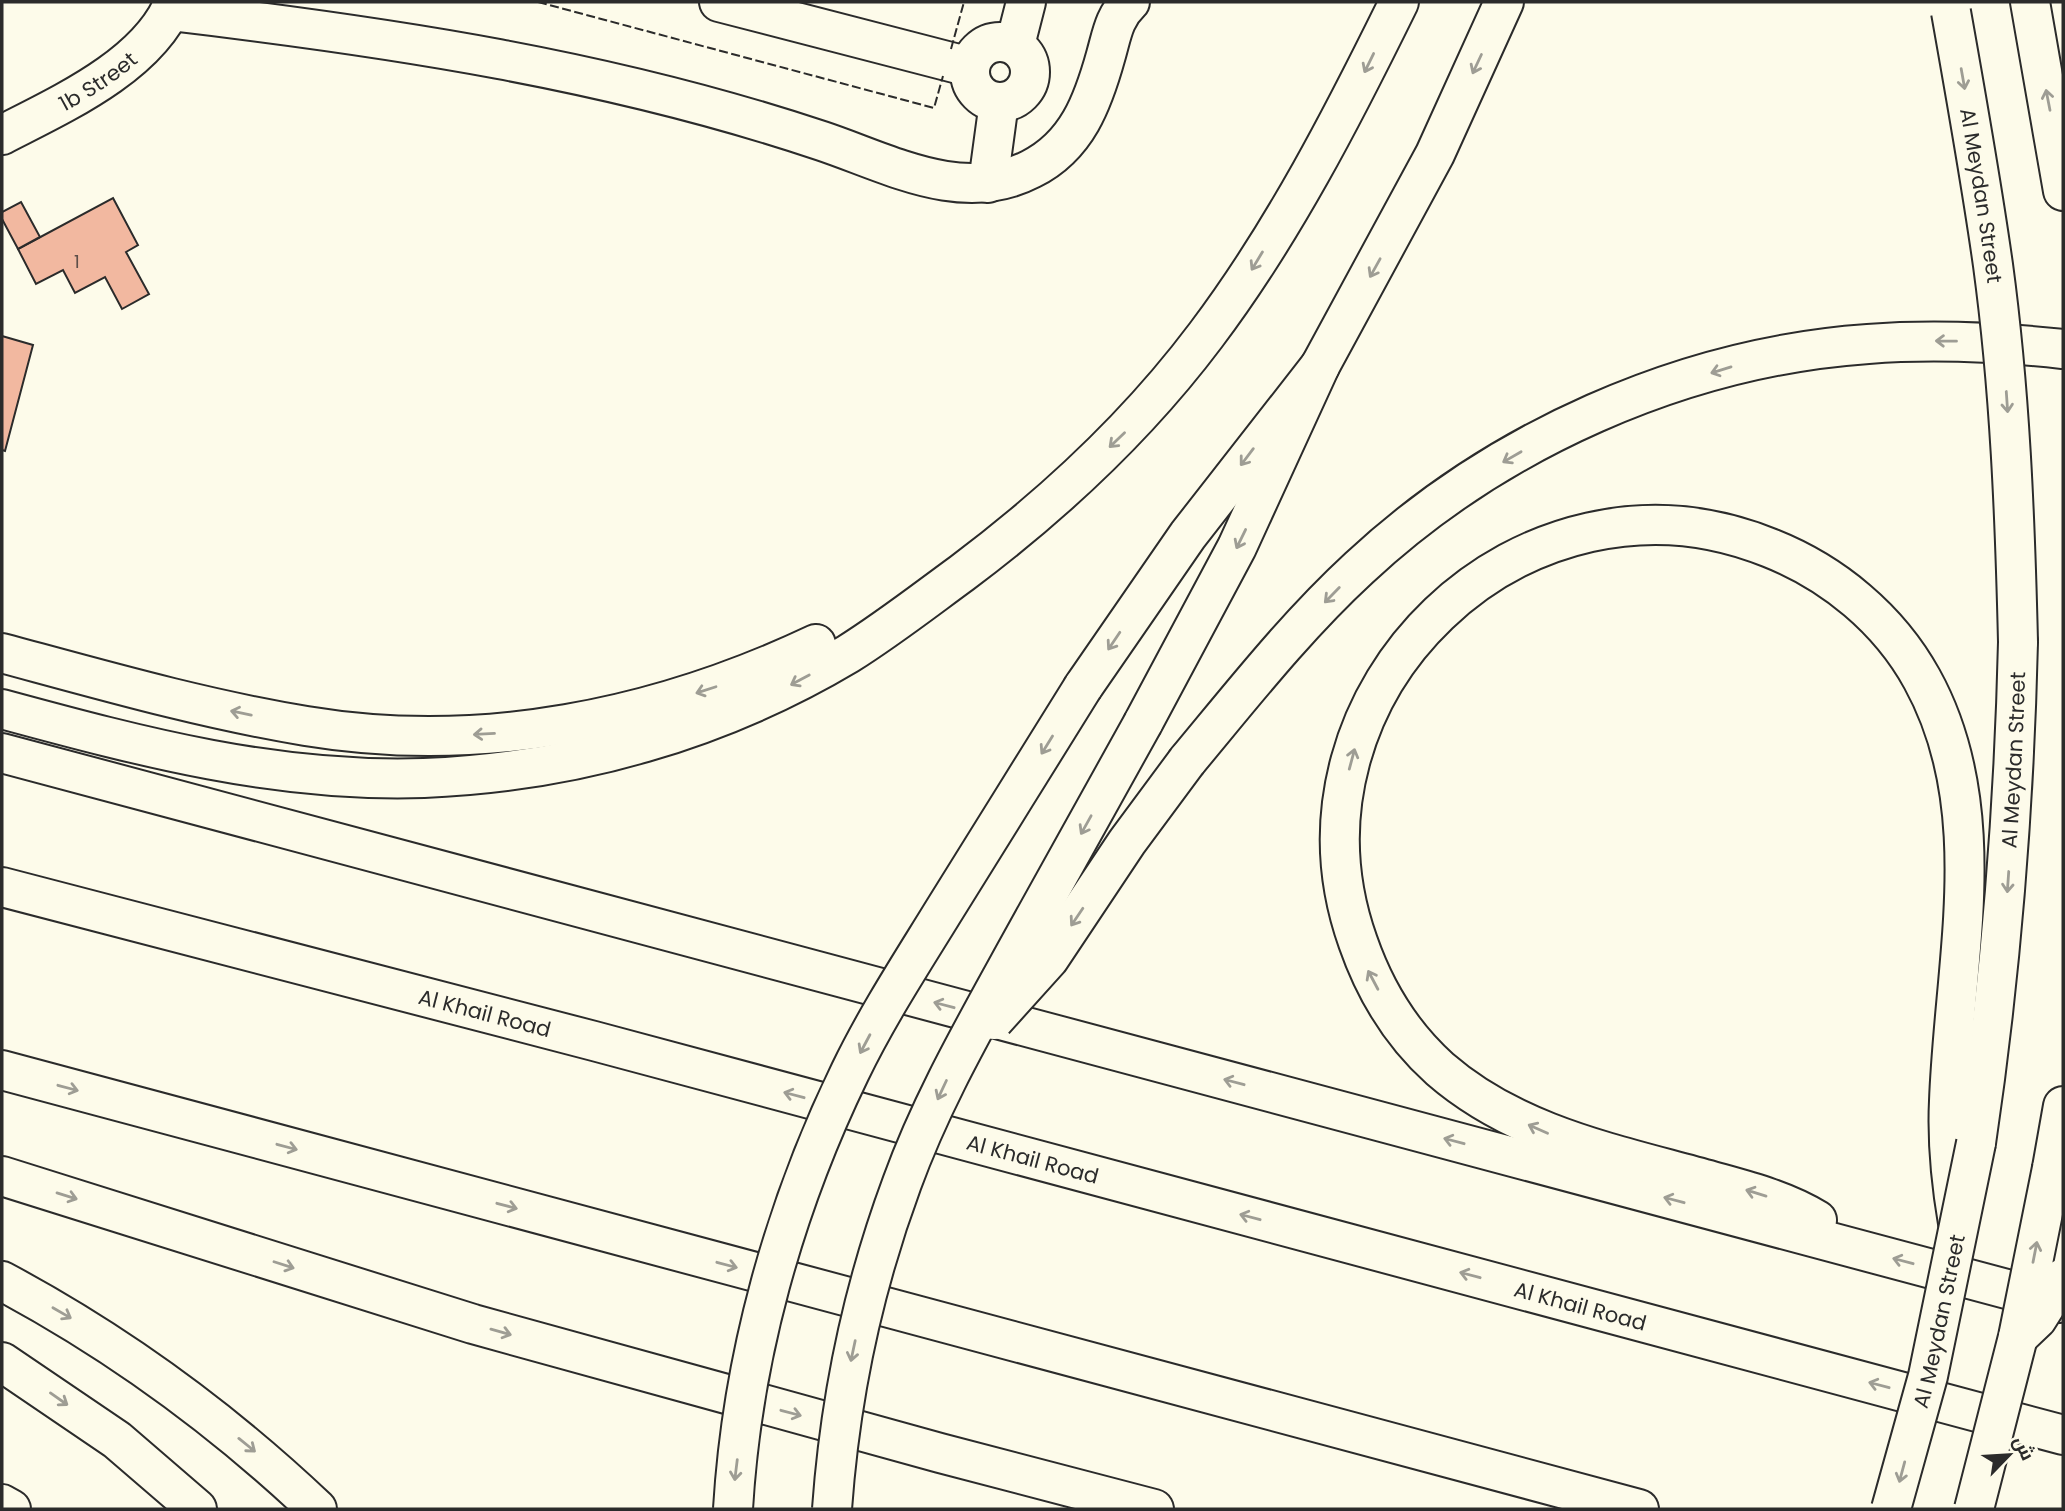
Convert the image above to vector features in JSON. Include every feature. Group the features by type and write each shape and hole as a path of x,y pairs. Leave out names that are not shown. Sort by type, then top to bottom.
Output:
{"main road":[{"path":"719,2 970,67"},
{"path":"1015,45 1026,2"},
{"path":"172,6 391,38 513,60 714,108 934,180 966,184 988,183 1031,170 1067,142 1091,104 1113,24 1130,2"},
{"path":"2,709 184,757 262,770 341,777 421,778 489,774 623,750 744,708 850,652 948,583 1012,536 1072,485 1128,429 1200,343 1244,282 1320,155 1399,2"},
{"path":"832,1509 844,1396 878,1252 902,1183 961,1048 1143,723 1237,547 1320,366 1435,154 1504,2"},
{"path":"2030,2 2063,191"},
{"name":"1b Street","path":"2,135 89,88 138,53 172,6"},
{"name":"Al Meydan Street","path":"1891,1509 1928,1376 1959,1228 1962,1140 1995,1018 2015,768 2018,642 2015,516 2005,377 1991,252 1950,7"},
{"path":"998,41 1015,45 1030,66 1028,84 1016,98 991,101 977,91 970,67 983,46 998,41"},
{"path":"988,183 999,102"},
{"path":"961,1048 1012,1002 1049,959 1127,842 1187,761 1251,683 1359,568 1414,522 1472,480 1534,444 1599,412 1665,387 1733,366 1799,352 1867,344 1935,341 2003,343 2063,349"},
{"path":"733,1509 746,1393 764,1310 787,1228 816,1149 850,1071 891,997 1083,687 1188,535 1320,366"},
{"path":"1858,1249 1832,1228 1771,1198 1549,1134 1511,1118 1442,1070 1411,1041 1387,1006 1363,958 1343,886 1340,843 1343,800 1351,758 1370,708 1409,644 1437,612 1470,585 1506,562 1545,545 1586,532 1628,526 1671,525 1724,533 1795,558 1832,580 1866,607 1895,639 1920,674 1939,713 1950,744 1961,797 1964,914 1962,1140"},
{"path":"2,653 140,690 308,726 376,734 486,734 582,723 649,708 715,688 778,662 948,583"},
{"path":"2,753 2063,1304"},
{"name":"Al Khail Road","path":"2,887 594,1041 2063,1435"},
{"path":"2,1070 1639,1509"},
{"path":"1974,1509 2018,1338 2063,1106"},
{"path":"2,1176 473,1324 901,1443 1154,1509"},
{"path":"2018,1338 2037,1319 2063,1278"},
{"path":"2,1281 75,1321 201,1408 268,1463 317,1509"},
{"path":"2,1362 117,1440 197,1509"},
{"path":"2,1504 11,1509"}],"building":[{"path":"113,198 138,245 126,252 149,294 122,309 105,277 75,293 63,270 36,284 18,249"},
{"path":"21,202 40,237 18,249 2,219 2,212"},
{"path":"2,336 33,345 5,451 2,450"}],"fence":[{"path":"538,2 934,108 943,76"},
{"path":"951,49 964,2"}]}
